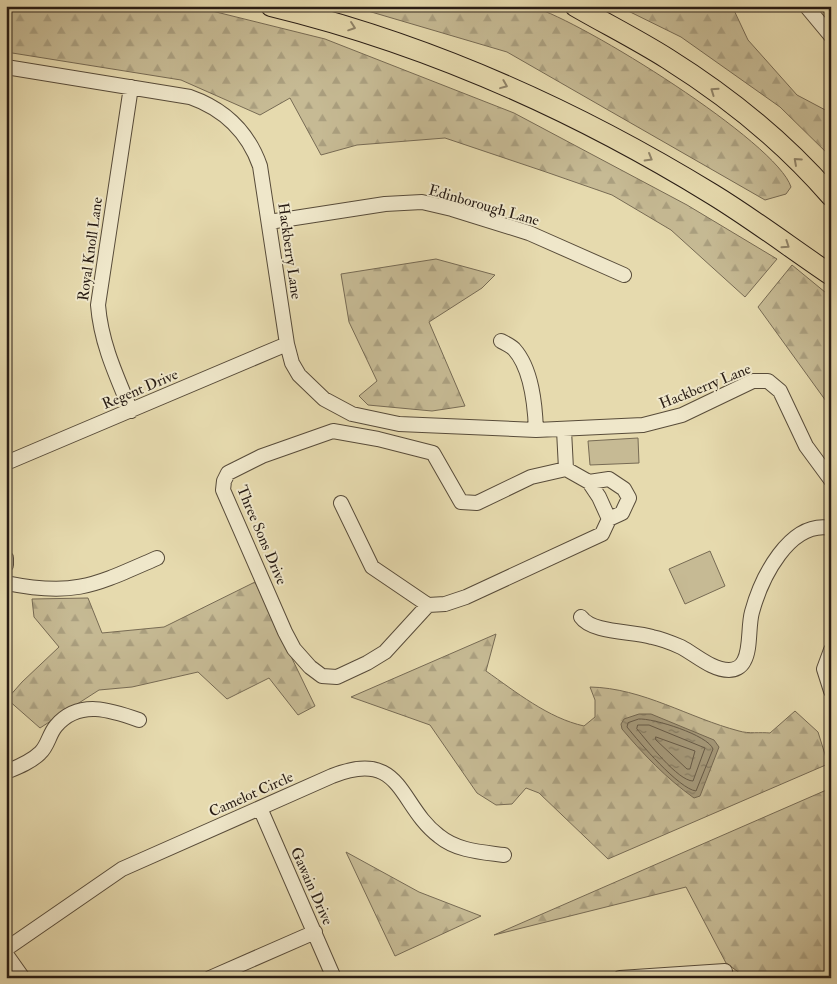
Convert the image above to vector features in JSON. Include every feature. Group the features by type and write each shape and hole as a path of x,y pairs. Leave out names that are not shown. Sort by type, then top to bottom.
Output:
{"highway":[{"path":"271,6 337,22 421,51 518,90 613,138 713,195 831,275"},
{"path":"575,6 668,59 743,112 813,175 831,196"}],"street":[{"path":"806,6 831,36"},
{"name":"Hackberry Lane","path":"6,68 131,87 200,100 222,113 237,126 251,144 260,166 287,344 292,363 306,384 324,399 352,414 399,424 564,430 656,422 682,415 746,383 764,380 780,391 810,452 831,480"},
{"name":"Royal Knoll Lane","path":"131,87 98,305 102,338 106,351 131,411"},
{"name":"Edinborough Lane","path":"269,222 385,204 428,204 537,236 624,275"},
{"path":"501,341 514,349 522,362 532,394 536,430"},
{"name":"Regent Drive","path":"6,463 287,344"},
{"path":"564,430 566,469 589,482 600,496 609,519"},
{"name":"Three Sons Drive","path":"428,605 385,652 337,677 322,676 310,667 294,649 286,632 224,490 224,481 228,473 262,456 333,431 378,439 433,453 461,502 477,503 531,477 566,469"},
{"path":"340,504 372,567 428,605 445,604 466,597 602,534 609,519 622,512 629,498 624,488 609,479 589,482"},
{"path":"580,617 589,625 630,631 679,646 713,666 728,670 740,667 746,658 752,612 766,577 780,551 800,535 819,526 831,528"},
{"path":"6,558 6,565"},
{"path":"6,583 51,590 88,587 157,558"},
{"path":"831,650 824,669 831,691"},
{"path":"6,772 24,765 40,753 60,722 82,710 91,708 110,710 139,720"},
{"name":"Camelot Circle","path":"7,956 122,868 342,772 372,769 397,782 438,836 457,846 504,855"},
{"name":"Gawain Drive","path":"260,808 334,978"},
{"path":"210,978 315,932"},
{"path":"7,956 23,978"},
{"path":"620,978 726,970"}],"green space":[{"path":"521,5 533,7 558,17 632,58 716,114 752,142 778,167 791,187 786,194 765,200 507,52 351,6"},
{"path":"6,6 192,6 325,39 514,113 687,205 777,259 745,297 671,230 612,195 445,138 357,145 321,155 290,98 260,115 181,80 6,52"},
{"path":"618,6 732,6 748,40 797,95 831,113 831,157 780,107 681,37"},
{"path":"436,259 495,275 482,288 429,322 465,406 432,411 368,405 359,396 377,381 349,322 341,274"},
{"path":"792,265 831,297 831,408 758,307"},
{"path":"638,438 639,463 590,465 588,441"},
{"path":"710,551 725,586 685,604 669,569"},
{"path":"255,582 315,706 298,715 269,678 227,699 198,672 132,687 99,690 40,728 7,699 59,647 34,617 32,599 88,598 102,633 164,627"},
{"path":"496,634 486,671 521,696 558,717 584,726 595,717 595,700 590,687 629,692 720,725 747,732 770,733 795,711 818,732 828,764 608,859 539,793 526,788 512,804 496,805 477,793 430,725 351,697"},
{"path":"831,788 831,978 742,978 741,974 726,963 686,887 494,935"},
{"path":"346,852 419,892 481,916 395,956"}],"water":[{"path":"639,714 651,714 714,740 719,747 700,796 694,798 674,782 647,757 622,729 621,724 624,719"}]}
